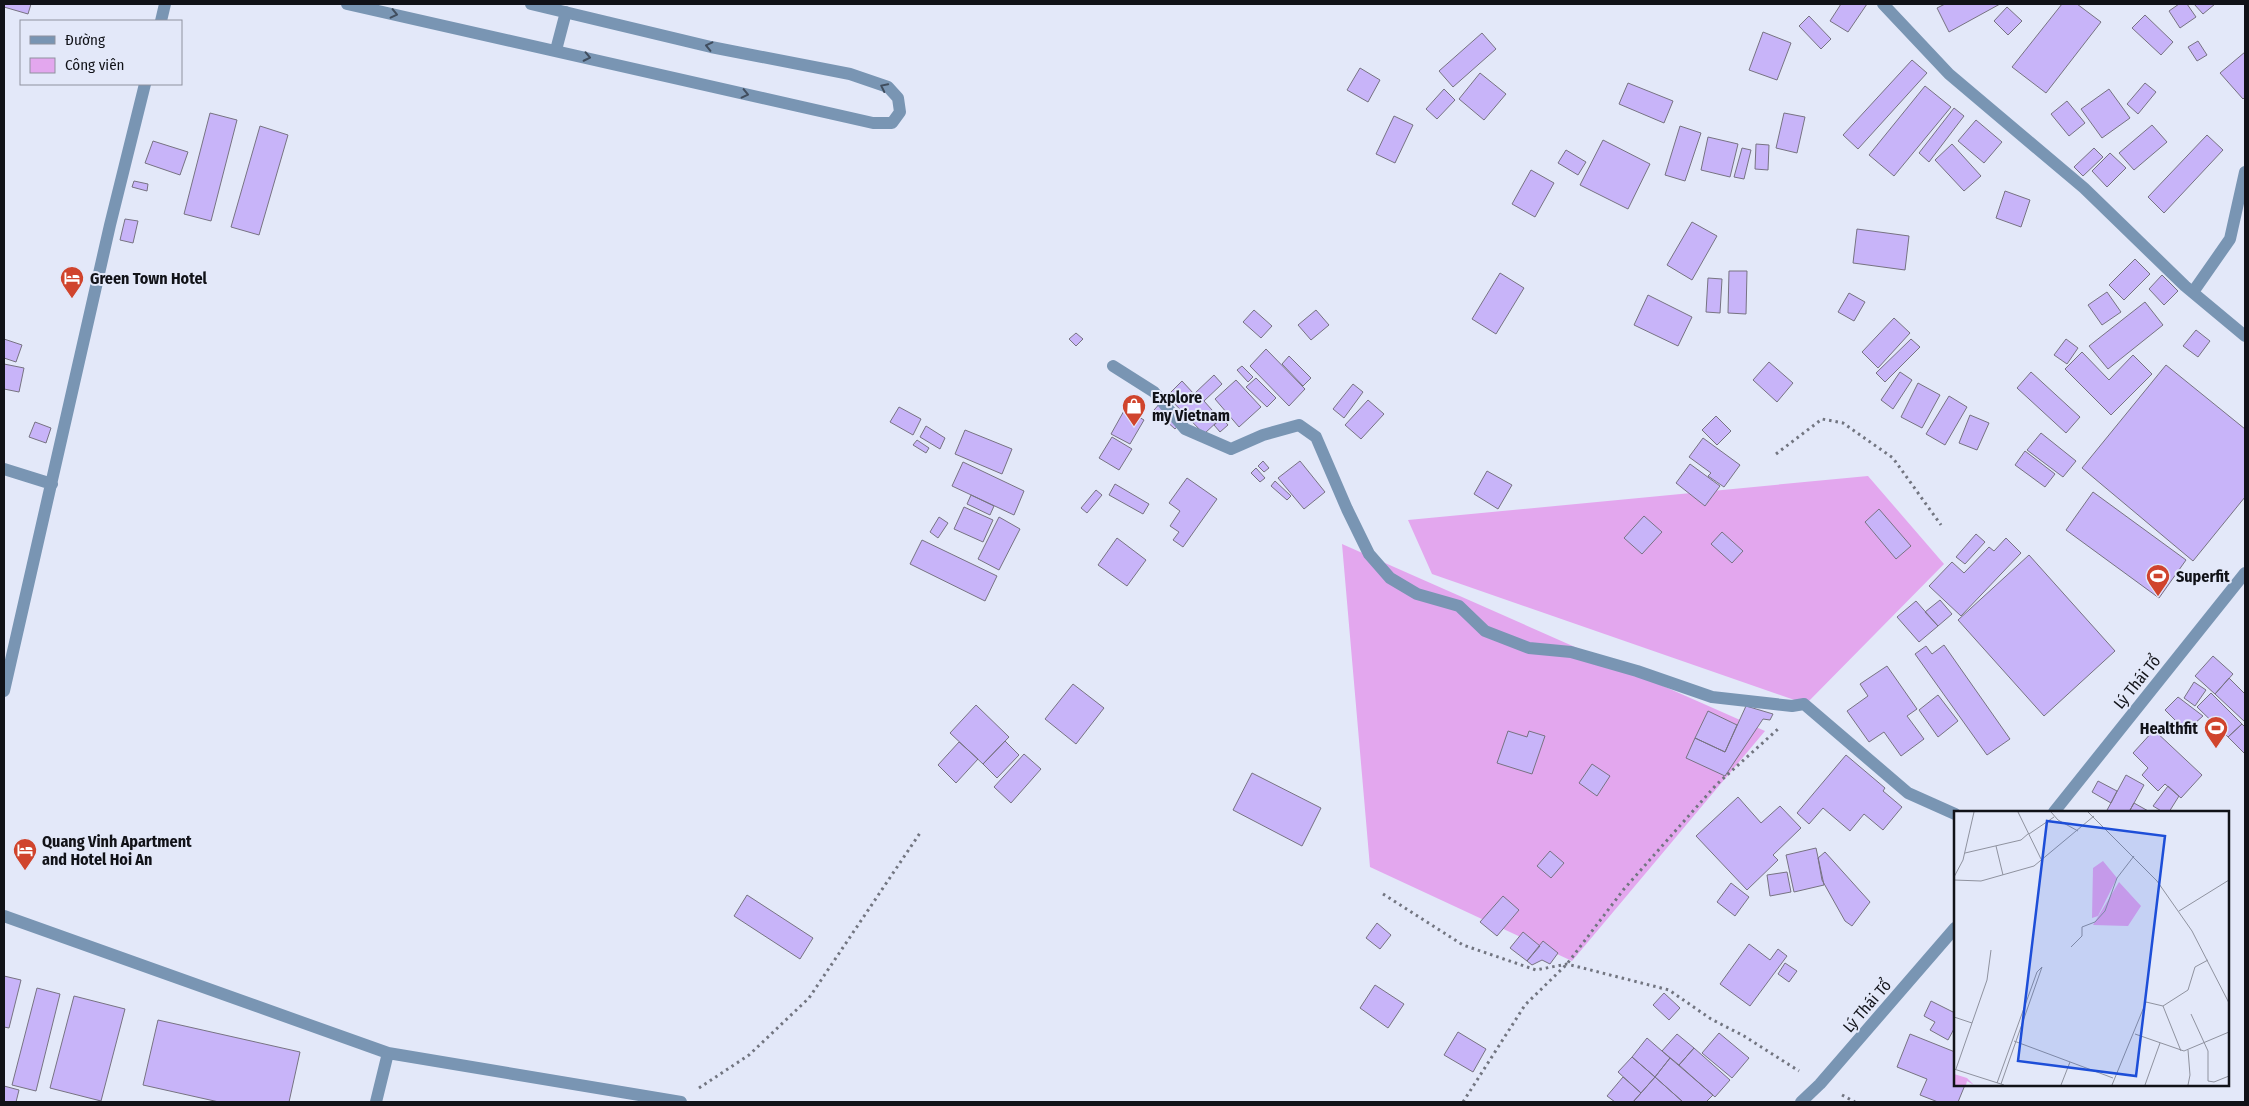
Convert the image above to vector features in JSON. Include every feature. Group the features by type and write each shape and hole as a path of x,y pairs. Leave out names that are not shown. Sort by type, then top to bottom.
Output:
{"street":[{"path":"161,20 165,4"},
{"path":"347,4 556,50 872,124 892,123 900,112 898,98 888,87 850,74 711,47 532,4"},
{"path":"1883,4 1949,74 2084,188 2193,292 2245,336"},
{"path":"556,50 566,12"},
{"path":"4,691 110,225 145,85"},
{"path":"2193,292 2230,239 2245,172"},
{"path":"1113,366 1154,392 1186,429 1231,449 1263,435 1298,426 1316,437 1347,510 1369,554 1390,578 1417,594 1459,606 1485,631 1529,648 1571,652 1637,671 1712,697 1792,706 1804,704 1908,793 1954,814"},
{"path":"4,469 52,484"},
{"name":"Lý Thái Tổ","path":"2055,811 2245,572"},
{"path":"4,916 388,1053 681,1102"},
{"name":"Lý Thái Tổ","path":"1801,1102 1820,1084 1954,929"},
{"path":"376,1102 388,1053"}],"path":[{"path":"1776,454 1822,418 1843,423 1893,458 1942,525"},
{"path":"1463,1102 1525,1005 1567,964 1624,889 1716,785 1804,704"},
{"path":"681,1102 748,1055 810,998 920,833"},
{"path":"1384,894 1463,944 1536,970 1567,964 1669,990 1711,1019 1744,1036 1820,1084"}],"green space":[{"path":"1868,476 1944,564 1806,704 1432,574 1408,520"},
{"path":"1342,544 1765,731 1572,961 1370,867"}],"building":[{"path":"4,4 31,4 28,14 4,7"},
{"path":"1841,4 1867,4 1848,32 1830,21"},
{"path":"1945,4 2000,4 1949,32 1937,8"},
{"path":"2062,4 2077,4 2101,22 2046,93 2012,67"},
{"path":"2179,4 2187,4 2196,17 2180,28 2169,11"},
{"path":"2194,4 2215,4 2203,14"},
{"path":"2007,7 2022,21 2008,35 1994,21"},
{"path":"2145,15 2173,42 2161,55 2132,28"},
{"path":"1809,16 1831,39 1821,49 1799,26"},
{"path":"1763,32 1791,43 1777,80 1749,70"},
{"path":"1482,33 1496,49 1453,87 1439,71"},
{"path":"2198,41 2207,55 2197,61 2188,47"},
{"path":"2245,52 2245,97 2243,99 2220,73"},
{"path":"1912,60 1927,73 1858,149 1843,135"},
{"path":"1360,68 1380,80 1368,102 1347,90"},
{"path":"1480,73 1506,94 1484,120 1459,99"},
{"path":"1628,83 1673,101 1664,123 1619,104"},
{"path":"2145,83 2156,92 2138,114 2127,104"},
{"path":"1925,86 1951,107 1894,176 1869,155"},
{"path":"1444,89 1455,100 1437,119 1426,109"},
{"path":"2109,89 2130,118 2102,138 2081,109"},
{"path":"2067,101 2085,123 2069,136 2051,114"},
{"path":"1954,108 1964,116 1929,162 1919,153"},
{"path":"210,113 237,120 211,221 184,214"},
{"path":"1784,113 1805,117 1797,153 1776,148"},
{"path":"1394,116 1413,125 1395,163 1376,154"},
{"path":"1976,120 2002,142 1984,163 1958,141"},
{"path":"2152,125 2167,142 2134,170 2119,153"},
{"path":"260,126 288,135 259,235 231,227"},
{"path":"1680,126 1701,133 1685,181 1665,175"},
{"path":"2207,135 2223,150 2164,213 2148,197"},
{"path":"1708,137 1738,144 1730,177 1701,170"},
{"path":"1603,140 1650,164 1628,209 1580,185"},
{"path":"153,141 188,152 180,175 145,163"},
{"path":"1756,144 1769,145 1768,170 1755,169"},
{"path":"1952,144 1981,176 1964,191 1935,160"},
{"path":"1742,148 1751,150 1744,179 1734,177"},
{"path":"2094,148 2103,157 2083,176 2074,167"},
{"path":"1566,150 1586,162 1578,175 1558,163"},
{"path":"2110,153 2126,168 2107,187 2092,171"},
{"path":"1531,170 1554,183 1535,217 1512,204"},
{"path":"134,181 148,184 147,191 132,187"},
{"path":"2005,191 2030,200 2021,227 1996,218"},
{"path":"125,219 138,221 133,243 120,240"},
{"path":"1692,222 1717,236 1692,280 1667,265"},
{"path":"1857,229 1909,236 1905,270 1853,263"},
{"path":"2135,259 2150,274 2124,300 2109,285"},
{"path":"1729,271 1747,271 1746,314 1728,313"},
{"path":"1500,273 1524,288 1496,334 1472,319"},
{"path":"2162,275 2178,291 2164,305 2149,289"},
{"path":"1708,278 1722,279 1720,313 1706,312"},
{"path":"2107,292 2121,312 2102,325 2088,305"},
{"path":"1849,293 1865,302 1854,321 1838,312"},
{"path":"1648,295 1692,317 1678,346 1634,325"},
{"path":"2145,302 2163,325 2108,369 2089,346"},
{"path":"1254,310 1272,326 1261,338 1243,322"},
{"path":"1316,310 1329,325 1311,340 1298,325"},
{"path":"1894,318 1910,333 1878,368 1862,352"},
{"path":"2196,330 2210,341 2198,357 2183,346"},
{"path":"1076,333 1083,339 1076,346 1069,339"},
{"path":"4,339 22,345 16,362 4,358"},
{"path":"1911,339 1920,347 1885,382 1876,373"},
{"path":"2066,339 2078,348 2067,364 2054,355"},
{"path":"1266,349 1305,389 1289,406 1250,366"},
{"path":"2082,352 2109,380 2133,355 2152,374 2111,415 2065,369"},
{"path":"1289,356 1311,378 1303,386 1282,364"},
{"path":"1769,362 1793,383 1777,402 1753,380"},
{"path":"4,364 24,368 19,392 4,389"},
{"path":"2166,365 2245,429 2245,497 2193,561 2082,468"},
{"path":"1242,366 1253,377 1248,382 1237,370"},
{"path":"1900,372 1912,380 1893,409 1881,400"},
{"path":"2031,372 2080,417 2066,433 2017,388"},
{"path":"1214,375 1222,384 1204,401 1220,419 1204,434 1167,396 1182,381 1194,394"},
{"path":"1256,378 1276,398 1267,407 1246,387"},
{"path":"1236,380 1261,407 1239,427 1215,399"},
{"path":"1918,383 1940,395 1922,428 1901,417"},
{"path":"1353,384 1363,392 1344,418 1333,409"},
{"path":"1949,396 1967,407 1945,445 1926,434"},
{"path":"1368,400 1384,414 1361,439 1345,425"},
{"path":"1162,401 1183,420 1175,429 1154,410"},
{"path":"899,407 921,419 913,435 890,422"},
{"path":"1125,409 1144,420 1130,444 1111,434"},
{"path":"1970,415 1989,423 1977,450 1959,443"},
{"path":"1716,416 1731,431 1717,445 1702,430"},
{"path":"1222,418 1228,425 1220,432 1214,425"},
{"path":"35,422 51,428 46,443 29,437"},
{"path":"926,426 945,438 940,449 920,437"},
{"path":"965,430 1012,449 1002,474 955,454"},
{"path":"2041,433 2076,461 2063,477 2027,450"},
{"path":"1112,437 1132,449 1119,470 1099,458"},
{"path":"1703,438 1740,465 1724,487 1708,476 1711,473 1689,457"},
{"path":"917,440 929,448 926,453 913,445"},
{"path":"2025,451 2055,474 2045,487 2015,465"},
{"path":"1263,461 1269,468 1264,472 1258,466"},
{"path":"1300,461 1325,492 1304,509 1278,478"},
{"path":"963,462 1024,491 1014,515 952,486"},
{"path":"1690,464 1720,486 1705,506 1676,483"},
{"path":"1256,468 1265,478 1260,482 1251,473"},
{"path":"1487,471 1512,485 1498,509 1474,494"},
{"path":"1187,478 1217,499 1183,547 1173,540 1179,532 1170,526 1180,511 1169,503"},
{"path":"1275,481 1291,496 1287,500 1271,486"},
{"path":"1115,484 1149,504 1143,514 1109,495"},
{"path":"1096,490 1102,495 1087,513 1081,508"},
{"path":"2093,492 2186,560 2159,598 2066,530"},
{"path":"971,495 994,506 990,515 967,504"},
{"path":"964,507 993,520 983,542 954,529"},
{"path":"1879,509 1911,546 1896,559 1865,522"},
{"path":"1644,516 1662,532 1642,554 1624,538"},
{"path":"939,517 948,523 938,538 930,532"},
{"path":"999,517 1020,529 999,570 978,559"},
{"path":"1722,532 1743,551 1732,563 1711,544"},
{"path":"1976,534 1985,542 1965,564 1956,557"},
{"path":"1117,538 1146,560 1127,586 1098,565"},
{"path":"2006,538 2021,553 1961,616 1929,586 1952,562 1964,573 1989,547 1994,551"},
{"path":"922,540 997,576 985,601 910,564"},
{"path":"2029,555 2115,651 2044,716 1958,620"},
{"path":"1940,600 1952,614 1938,626 1925,612"},
{"path":"1916,601 1938,626 1919,642 1897,617"},
{"path":"1944,645 2010,739 1987,755 1915,654 1926,646 1932,654"},
{"path":"2213,656 2233,674 2215,694 2195,676"},
{"path":"1887,666 1917,709 1907,716 1924,739 1901,756 1884,732 1869,742 1847,711 1868,696 1860,684"},
{"path":"2229,678 2245,694 2245,722 2215,694"},
{"path":"2194,682 2206,690 2195,706 2184,698"},
{"path":"1073,684 1104,708 1076,744 1045,719"},
{"path":"2211,693 2242,724 2228,737 2197,707"},
{"path":"1938,695 1958,721 1938,737 1919,710"},
{"path":"2178,697 2203,716 2186,731 2165,710"},
{"path":"976,705 1009,737 983,764 950,733"},
{"path":"1746,706 1773,714 1770,720 1763,719 1725,776 1686,758 1695,738 1725,752"},
{"path":"1708,711 1737,725 1725,752 1695,738"},
{"path":"2242,724 2245,727 2245,754 2228,737"},
{"path":"2154,730 2202,775 2181,798 2165,784 2158,791 2142,775 2148,768 2133,753"},
{"path":"1508,731 1527,737 1529,731 1545,736 1532,774 1497,763"},
{"path":"1005,741 1019,755 997,778 983,764"},
{"path":"959,742 978,759 956,783 938,765"},
{"path":"1024,754 1041,769 1011,803 994,787"},
{"path":"1846,755 1885,788 1883,791 1902,807 1883,830 1864,814 1850,831 1823,808 1809,824 1797,813"},
{"path":"1592,764 1610,776 1597,796 1579,783"},
{"path":"1252,773 1321,808 1302,846 1233,810"},
{"path":"2126,775 2144,785 2130,811 2107,811"},
{"path":"2098,781 2117,791 2111,803 2092,792"},
{"path":"2168,786 2179,796 2170,811 2161,811 2153,806"},
{"path":"1738,797 1761,823 1780,806 1801,828 1773,855 1778,860 1747,890 1696,836"},
{"path":"2134,803 2148,811 2130,811"},
{"path":"1816,848 1824,885 1794,892 1786,855"},
{"path":"1550,851 1564,863 1551,878 1537,866"},
{"path":"1825,852 1870,902 1852,926 1845,921 1822,880 1818,858"},
{"path":"1787,872 1791,892 1770,896 1767,875"},
{"path":"1731,883 1749,897 1735,916 1717,902"},
{"path":"747,895 813,938 800,959 734,916"},
{"path":"1503,896 1519,910 1497,936 1480,922"},
{"path":"1377,923 1391,935 1380,949 1366,938"},
{"path":"1523,932 1540,946 1527,961 1510,948"},
{"path":"1543,941 1558,953 1550,964 1542,960 1532,965 1527,961"},
{"path":"1749,944 1770,960 1778,949 1787,956 1750,1006 1720,984"},
{"path":"1785,963 1797,971 1789,982 1778,974"},
{"path":"4,976 21,980 9,1028 4,1027"},
{"path":"1375,985 1404,1004 1388,1028 1360,1008"},
{"path":"37,988 60,994 36,1091 12,1085"},
{"path":"1664,993 1680,1008 1669,1020 1653,1005"},
{"path":"74,996 125,1009 101,1101 50,1088"},
{"path":"1931,1001 1954,1012 1954,1029 1948,1040 1930,1030 1935,1022 1924,1016"},
{"path":"158,1020 300,1052 289,1102 219,1102 143,1085"},
{"path":"1458,1032 1486,1049 1473,1072 1444,1055"},
{"path":"1719,1033 1749,1058 1732,1078 1702,1053"},
{"path":"1677,1034 1694,1048 1679,1065 1662,1051"},
{"path":"1910,1034 1954,1052 1954,1086 1965,1086 1958,1102 1938,1102 1920,1095 1927,1079 1897,1067"},
{"path":"1647,1038 1670,1058 1655,1077 1632,1057"},
{"path":"1694,1048 1730,1080 1715,1097 1679,1065"},
{"path":"1632,1057 1655,1077 1641,1093 1618,1072"},
{"path":"1670,1058 1713,1095 1706,1102 1683,1102 1655,1077"},
{"path":"1623,1077 1641,1093 1633,1102 1615,1102 1607,1096"},
{"path":"1655,1077 1683,1102 1633,1102"},
{"path":"4,1086 19,1090 16,1102 4,1102"}],"place":[{"name":"Green Town Hotel","path":"72,299"},
{"name":"Explore my Vietnam","path":"1134,427"},
{"name":"Superfit","path":"2158,597"},
{"name":"Healthfit","path":"2216,749"},
{"name":"Quang Vinh Apartment and Hotel Hoi An","path":"25,871"}]}
